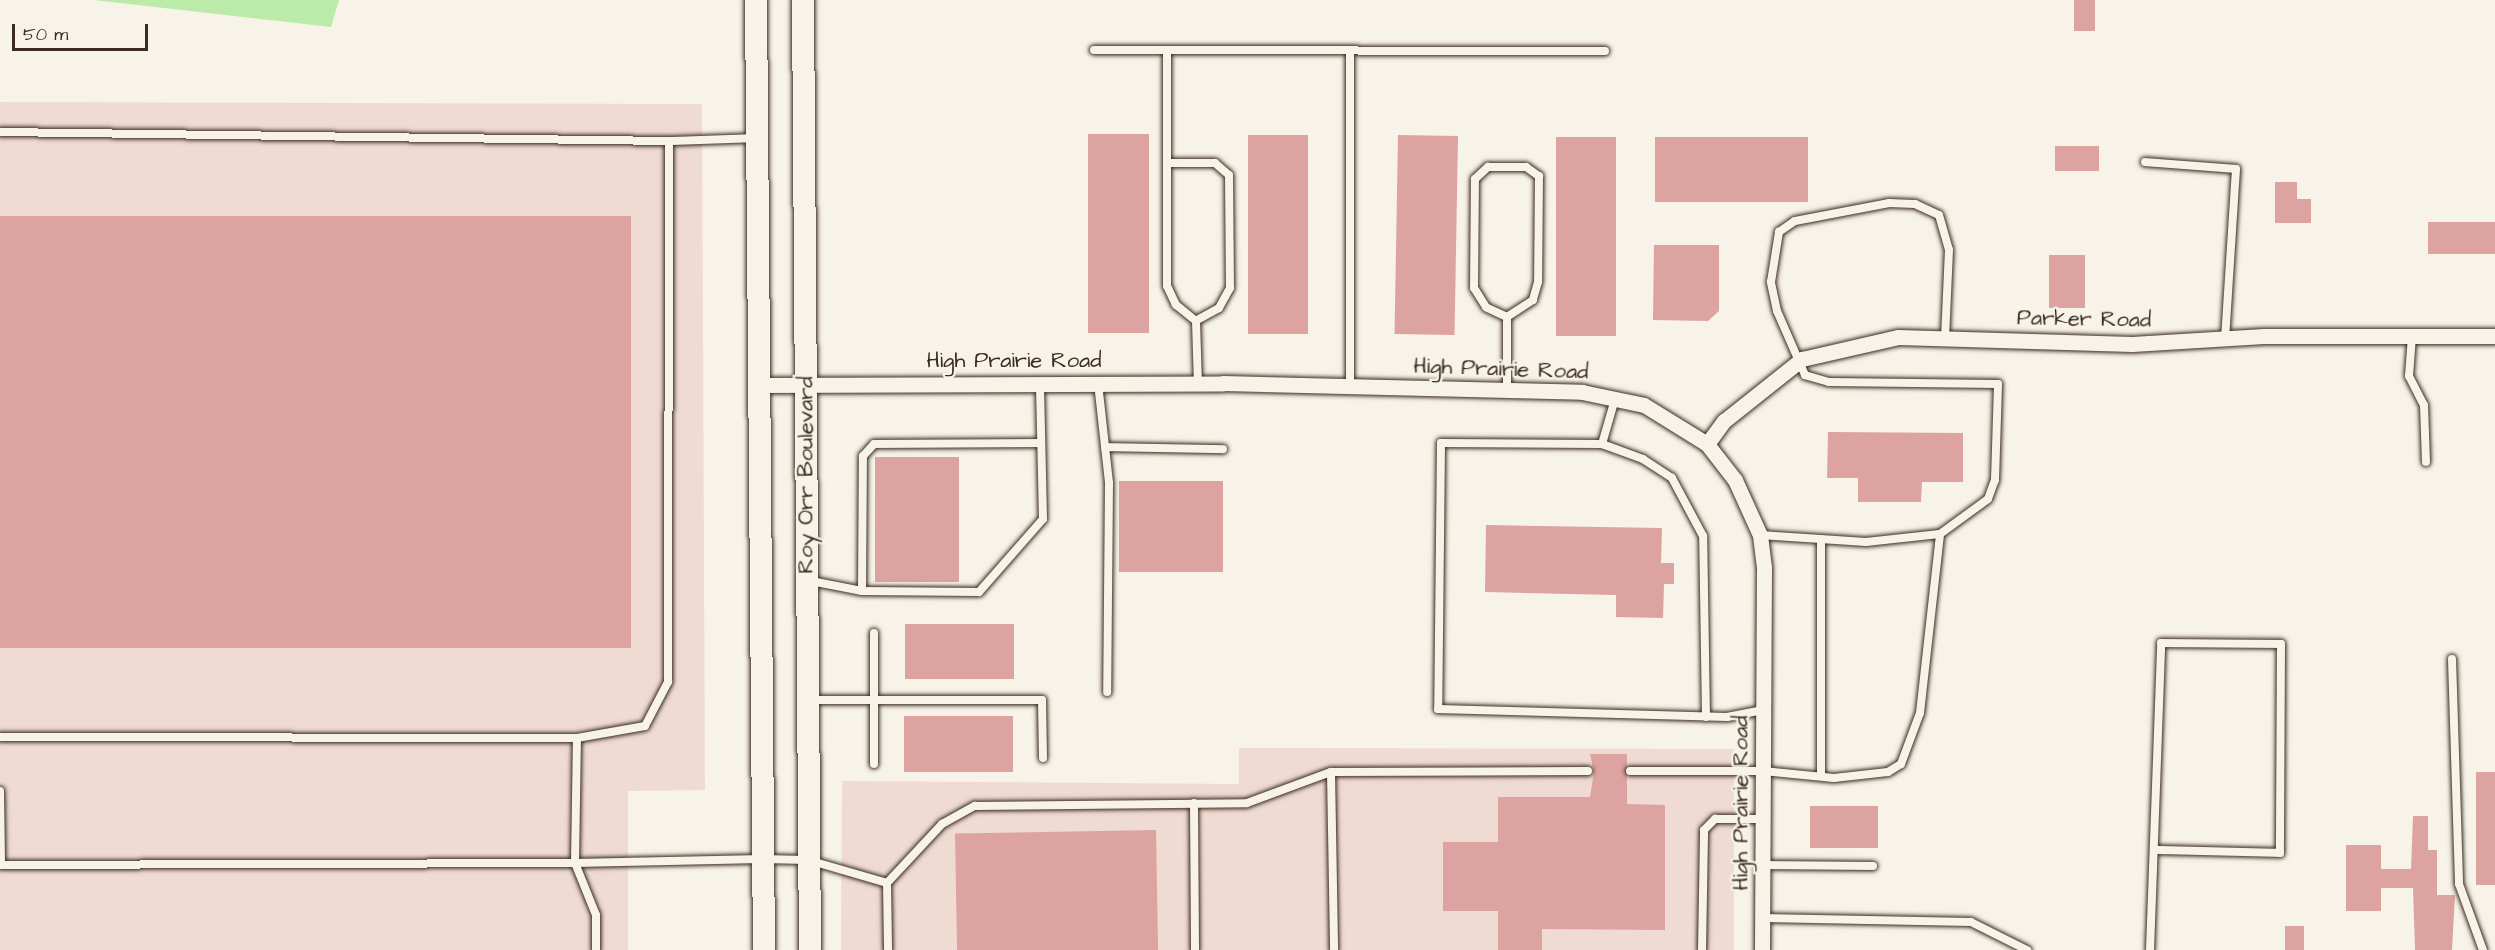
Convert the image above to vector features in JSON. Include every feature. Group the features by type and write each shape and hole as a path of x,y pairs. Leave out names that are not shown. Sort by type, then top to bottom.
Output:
{"main road":[{"name":"Roy Orr Boulevard","path":"756,0 764,950"},
{"name":"Roy Orr Boulevard","path":"803,0 806,385 805,700 810,950"}],"street":[{"name":"Parker Road","path":"1707,444 1724,421 1802,359 1898,337 2133,344 2225,338 2495,336"},
{"name":"High Prairie Road","path":"760,385 1198,383 1350,386 1582,392 1644,405 1707,444 1735,480 1760,535 1764,567 1762,950"}],"lane":[{"path":"1094,50 1605,51"},
{"path":"1167,50 1167,286 1176,305 1196,321 1198,383"},
{"path":"1350,51 1350,386"},
{"path":"0,132 669,141 758,138"},
{"path":"0,737 577,738 645,726 668,682 669,141"},
{"path":"1167,162 1215,163 1228,175 1230,288 1219,308 1196,321"},
{"path":"2145,162 2236,169 2225,338"},
{"path":"1488,167 1526,167 1539,176 1538,282 1533,300 1507,317 1486,307 1474,288 1475,179 1488,167"},
{"path":"1760,535 1866,542 1940,534 1988,499 1995,480 1998,384 1819,381 1805,375 1802,359 1777,311 1771,282 1775,237 1796,221 1841,210 1915,204 1939,215 1949,249 1946,339"},
{"path":"1507,317 1507,390"},
{"path":"2412,336 2409,376 2424,405 2426,462"},
{"path":"1098,383 1109,483 1107,692"},
{"path":"806,580 862,591 979,592 1042,519 1040,384"},
{"path":"1602,444 1615,399"},
{"path":"862,591 863,456 874,444 1041,444"},
{"path":"1706,717 1703,536 1672,478 1643,459 1602,444 1441,444 1438,709 1706,717 1764,710"},
{"path":"1105,447 1223,449"},
{"path":"1630,771 1763,771 1821,776 1888,772 1900,764 1920,713 1940,534"},
{"path":"1821,539 1821,776"},
{"path":"874,633 874,764"},
{"path":"2150,950 2161,644 2281,644 2280,853 2154,850"},
{"path":"2452,659 2459,884 2483,950"},
{"path":"805,700 1042,700 1043,758"},
{"path":"577,738 575,863 596,915 596,950"},
{"path":"888,950 887,883 942,824 975,806 1247,803 1331,772 1587,771"},
{"path":"1331,772 1334,950"},
{"path":"0,791 1,865 575,863 762,859 808,860 887,883"},
{"path":"1194,803 1195,950"},
{"path":"1702,950 1704,830 1715,819 1763,819"},
{"path":"1763,865 1873,866"},
{"path":"1762,918 1971,922 2027,950"}],"shaded area":[{"path":"0,102 702,104 705,790 628,791 628,950 0,950"},
{"path":"1239,748 1734,749 1734,950 841,950 842,781 1239,784"}],"green space":[{"path":"94,0 339,0 331,27"}],"building":[{"path":"2074,0 2095,0 2095,31 2074,31"},
{"path":"1088,134 1149,134 1149,333 1088,333"},
{"path":"1248,135 1308,135 1308,334 1248,334"},
{"path":"1398,135 1458,136 1455,335 1395,334"},
{"path":"1556,137 1616,137 1616,336 1556,336"},
{"path":"1655,137 1808,137 1808,202 1655,202"},
{"path":"2055,146 2099,146 2099,171 2055,171"},
{"path":"2275,182 2297,182 2297,199 2311,199 2311,223 2275,223"},
{"path":"0,216 631,216 631,648 0,648"},
{"path":"2428,222 2495,222 2495,254 2428,254"},
{"path":"1654,245 1719,245 1719,311 1708,321 1653,320"},
{"path":"2049,255 2085,255 2085,308 2049,308"},
{"path":"1828,432 1963,433 1963,482 1922,482 1921,502 1858,502 1858,478 1827,478"},
{"path":"875,457 959,457 959,582 875,582"},
{"path":"1119,481 1223,481 1223,572 1119,572"},
{"path":"1486,525 1662,528 1661,563 1674,563 1674,584 1664,584 1663,618 1616,617 1616,595 1485,592"},
{"path":"905,624 1014,624 1014,679 905,679"},
{"path":"904,716 1013,716 1013,772 904,772"},
{"path":"1590,754 1627,754 1627,804 1665,805 1665,930 1542,929 1542,950 1498,950 1498,911 1443,911 1443,842 1498,842 1498,797 1590,797 1594,772"},
{"path":"2476,772 2495,772 2495,885 2476,885"},
{"path":"1810,806 1878,806 1878,848 1810,848"},
{"path":"2413,816 2428,816 2428,850 2437,850 2437,895 2455,895 2452,950 2415,950 2413,888 2381,888 2381,911 2346,911 2346,845 2381,845 2381,869 2411,869"},
{"path":"1156,830 1158,950 957,950 955,834"},
{"path":"2285,926 2304,926 2304,950 2285,950"}]}
